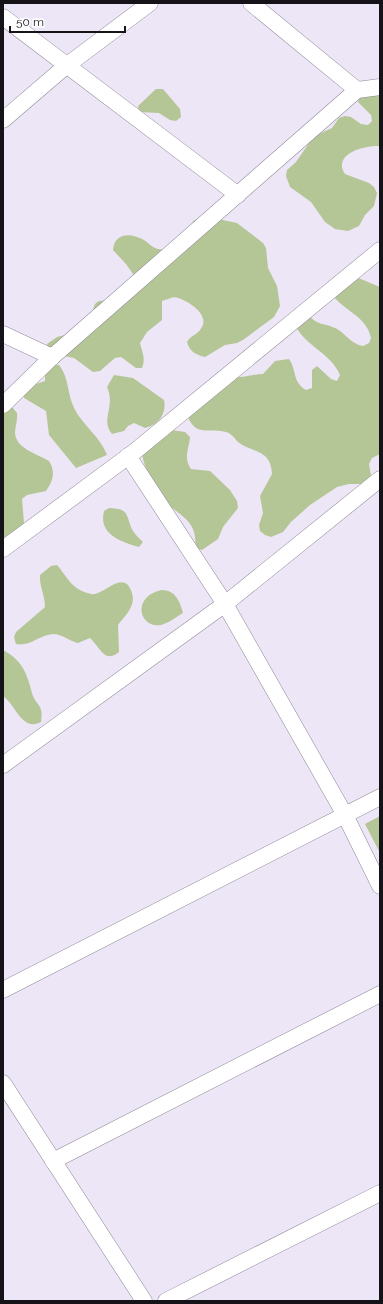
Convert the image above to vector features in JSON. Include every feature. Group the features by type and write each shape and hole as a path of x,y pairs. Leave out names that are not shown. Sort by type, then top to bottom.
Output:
{"street":[{"path":"3,120 66,66 150,3"},
{"path":"251,3 357,90"},
{"path":"3,17 238,195"},
{"path":"3,405 52,357 357,90 380,87"},
{"path":"3,549 128,456 380,250"},
{"path":"3,334 52,357"},
{"path":"128,456 225,604 345,815 380,886"},
{"path":"3,765 225,604 380,479"},
{"path":"3,990 380,796"},
{"path":"53,1160 380,994"},
{"path":"3,1083 144,1301"},
{"path":"166,1301 380,1193"}],"green space":[{"path":"156,89 163,89 180,109 181,117 176,121 170,120 159,113 139,112 138,106"},
{"path":"380,95 380,146 366,147 352,152 346,156 342,167 345,174 369,183 374,187 377,193 374,206 365,215 359,226 348,231 335,229 325,222 311,202 290,187 286,176 287,170 296,162 314,136 332,128 339,118 345,116 351,117 361,124 368,125 372,121 371,115 358,102 360,96"},
{"path":"199,218 218,219 237,223 263,243 266,248 268,268 277,286 280,306 274,317 243,340 237,343 225,345 205,357 193,352 189,348 187,342 200,330 203,324 201,313 191,304 174,297 162,301 162,320 147,332 140,343 144,358 142,368 136,368 121,357 115,358 100,371 93,372 74,358 54,354 49,350 47,344 57,337 69,334 93,314 94,307 99,301 103,300 122,305 127,302 133,274 113,250 116,241 119,238 127,235 137,237 156,248 170,249 192,227 193,221"},
{"path":"356,277 380,287 380,454 372,458 369,464 371,476 361,484 349,484 337,487 310,505 291,522 283,532 271,537 265,535 260,531 259,525 263,513 260,496 272,474 271,466 268,460 260,453 243,446 233,436 226,432 203,430 194,427 187,415 232,376 240,377 263,374 275,361 289,359 297,380 306,390 312,388 312,370 317,366 331,379 337,381 340,375 336,367 305,339 295,325 308,315 319,323 337,329 359,345 363,346 369,343 371,338 369,330 365,324 342,305 331,293"},
{"path":"52,364 59,365 65,375 74,408 100,442 107,455 76,468 49,435 46,411 24,398 24,392 33,385 45,381 45,374"},
{"path":"114,375 133,378 164,400 165,405 163,414 158,422 145,428 134,423 128,426 124,431 112,434 107,423 110,401 107,387"},
{"path":"3,405 13,408 17,413 15,433 16,439 23,447 49,461 53,476 46,491 27,495 22,499 25,535 13,551 3,556"},
{"path":"171,430 185,432 190,437 187,461 191,469 210,471 230,490 237,501 238,508 223,527 218,539 202,550 195,548 193,529 189,523 184,517 165,502 153,486 142,455"},
{"path":"109,508 123,510 125,512 133,531 143,542 139,547 112,536 104,526 104,511"},
{"path":"57,565 75,586 84,592 96,594 119,583 124,583 128,586 133,598 127,614 118,625 119,652 110,656 106,655 90,638 78,643 53,634 43,636 26,644 16,644 14,637 16,632 45,607 40,583 40,575 51,566"},
{"path":"167,590 174,594 183,613 164,624 153,625 143,617 142,605 152,593"},
{"path":"3,650 15,658 26,673 34,697 41,708 41,722 34,724 24,721 8,700 3,696"},
{"path":"380,816 380,853 365,824"}]}
